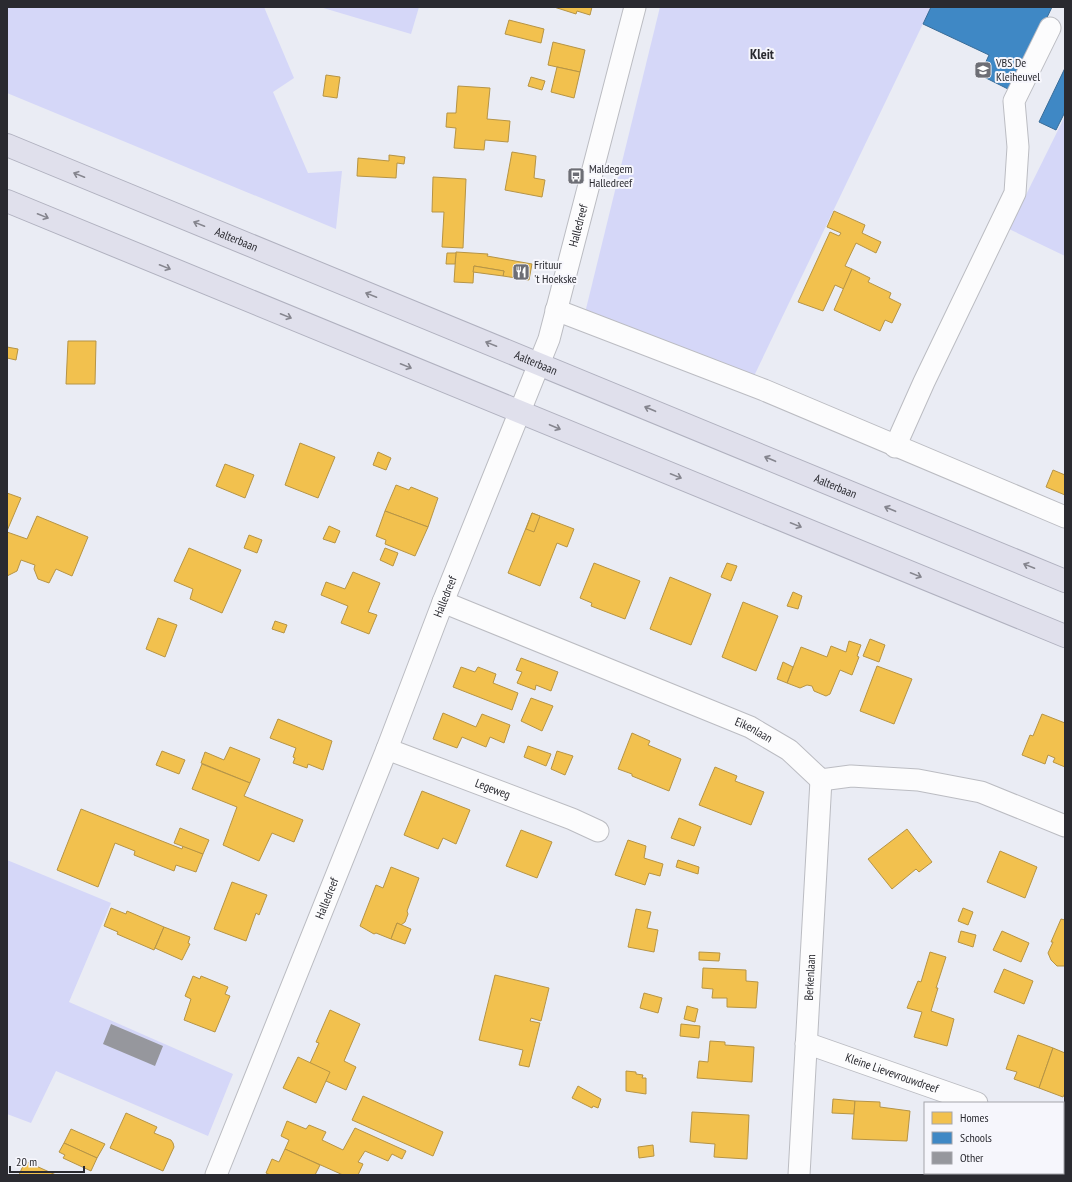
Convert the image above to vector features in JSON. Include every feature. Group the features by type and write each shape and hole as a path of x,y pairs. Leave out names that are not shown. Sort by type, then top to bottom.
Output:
{"highway":[{"name":"Aalterbaan","path":"7,145 1065,581"},
{"path":"7,201 1065,636"}],"street":[{"name":"Halledreef","path":"216,1175 387,749 443,602 519,412 540,364 556,310 635,7"},
{"path":"895,447 927,375 1015,193 1018,147 1014,101 1050,28"},
{"path":"556,310 757,388 1065,517"},
{"name":"Eikenlaan","path":"443,602 750,727 789,750 821,780"},
{"name":"Legeweg","path":"387,749 565,816 598,831"},
{"path":"821,780 851,776 918,780 981,792 1065,826"},
{"name":"Berkenlaan","path":"799,1175 821,780"},
{"name":"Kleine Lievevrouwdreef","path":"806,1043 974,1102"}],"shaded area":[{"path":"7,7 264,7 294,78 273,92 308,173 342,171 336,229 7,93"},
{"path":"320,7 419,7 411,34"},
{"path":"660,7 931,7 754,376 585,313"},
{"path":"1065,116 1065,256 1009,229"},
{"path":"7,860 111,903 69,1002 233,1074 208,1136 56,1071 31,1123 7,1114"}],"building: Homes":[{"path":"554,7 592,7 590,15 577,11 576,14"},
{"path":"509,20 544,29 541,43 505,34"},
{"path":"553,42 585,50 580,72 548,65"},
{"path":"557,67 580,72 574,98 551,92"},
{"path":"326,75 340,77 337,98 323,96"},
{"path":"531,77 545,81 542,90 528,86"},
{"path":"458,86 490,88 487,119 510,121 508,142 485,140 484,150 454,148 456,128 446,127 447,113 456,113"},
{"path":"512,152 536,156 534,178 545,180 542,197 505,190"},
{"path":"389,155 405,157 404,164 397,163 396,178 357,176 358,158 389,161"},
{"path":"433,177 466,179 463,248 442,247 444,212 432,212"},
{"path":"834,211 865,225 862,233 881,242 876,253 856,243 845,266 852,269 844,289 835,285 823,311 798,302 830,232 839,236 841,233 827,227"},
{"path":"456,252 488,254 487,256 532,264 529,280 503,276 504,271 474,266 473,283 454,282"},
{"path":"447,253 456,253 455,264 446,264"},
{"path":"474,266 504,271 503,276 473,272"},
{"path":"852,269 870,278 868,282 891,293 889,298 901,304 892,323 885,320 880,331 834,310"},
{"path":"68,341 96,341 95,384 66,384"},
{"path":"7,347 18,349 16,360 7,358"},
{"path":"300,443 335,457 318,498 285,485"},
{"path":"378,452 391,458 386,470 373,465"},
{"path":"225,464 254,475 245,498 216,486"},
{"path":"1053,470 1065,475 1065,495 1046,487"},
{"path":"396,485 409,490 411,487 438,498 428,527 385,511"},
{"path":"7,493 21,498 7,531"},
{"path":"385,511 428,527 415,556 385,544 386,540 376,536"},
{"path":"532,513 574,529 567,547 557,543 540,586 508,573"},
{"path":"532,513 540,516 534,532 526,529"},
{"path":"37,516 88,537 72,576 56,569 49,583 38,579 34,569 35,565 21,560 17,571 7,576 7,532 27,539"},
{"path":"329,526 340,531 335,543 323,539"},
{"path":"249,535 262,540 257,553 244,548"},
{"path":"189,548 241,570 222,613 190,599 193,589 174,581"},
{"path":"385,548 398,553 393,566 380,560"},
{"path":"594,563 640,581 625,619 591,606 592,603 580,598"},
{"path":"727,563 737,566 731,581 721,577"},
{"path":"353,572 380,583 368,612 377,615 369,634 341,623 348,606 321,595 326,582 345,589"},
{"path":"670,577 711,594 691,645 650,629"},
{"path":"793,592 802,596 798,609 787,606"},
{"path":"743,602 778,616 756,671 722,657"},
{"path":"158,618 177,625 165,657 146,649"},
{"path":"275,621 287,625 284,633 272,629"},
{"path":"870,639 885,645 879,662 863,656"},
{"path":"849,641 861,645 857,656 859,657 852,675 840,670 830,694 826,696 814,691 812,686 807,685 800,688 787,683 801,647 827,657 831,646 846,652"},
{"path":"521,658 558,672 551,691 536,685 535,690 517,683 522,672 516,670"},
{"path":"783,662 793,667 787,683 777,679"},
{"path":"877,666 912,679 894,724 860,711"},
{"path":"461,667 475,672 478,667 496,674 493,683 518,693 512,710 453,687"},
{"path":"531,698 553,706 542,731 521,721"},
{"path":"443,713 476,727 482,714 510,725 504,743 490,737 486,747 462,737 457,748 433,739"},
{"path":"1042,714 1065,723 1065,767 1053,762 1055,758 1048,755 1045,764 1022,755 1030,735 1033,736"},
{"path":"278,719 332,741 323,770 308,764 307,768 293,763 296,748 270,738"},
{"path":"632,733 650,741 648,745 681,759 669,791 618,769"},
{"path":"528,746 551,754 546,766 524,757"},
{"path":"230,747 260,759 250,783 201,763 205,752 224,760"},
{"path":"162,751 185,760 179,774 156,765"},
{"path":"557,751 573,756 565,775 551,769"},
{"path":"202,764 250,783 244,796 303,820 294,842 272,833 259,861 223,845 237,807 192,789"},
{"path":"715,767 737,776 735,781 764,792 751,825 699,805"},
{"path":"422,791 470,810 456,844 443,838 438,849 404,835"},
{"path":"81,809 182,849 183,846 203,854 196,872 176,865 174,871 134,855 135,851 115,843 98,887 57,870"},
{"path":"679,818 701,827 694,846 671,838"},
{"path":"180,828 209,840 203,854 174,843"},
{"path":"907,829 932,862 919,872 916,869 892,889 868,859"},
{"path":"521,830 552,842 537,878 506,866"},
{"path":"628,840 646,846 644,858 663,864 660,876 649,873 645,885 615,875"},
{"path":"1000,851 1037,867 1025,898 987,882"},
{"path":"678,860 699,867 698,874 676,867"},
{"path":"391,867 419,878 407,911 408,914 405,922 401,925 397,923 391,939 376,933 374,934 360,926 376,885 383,888"},
{"path":"232,882 267,895 259,915 256,913 246,941 214,929"},
{"path":"111,908 126,914 127,911 164,927 154,950 117,934 118,932 104,926"},
{"path":"963,908 973,912 968,925 958,921"},
{"path":"636,909 651,912 647,928 658,930 654,952 628,947"},
{"path":"1061,919 1065,920 1065,966 1057,966 1051,960 1048,953"},
{"path":"397,923 411,929 405,944 391,939"},
{"path":"164,927 190,937 188,943 190,944 182,960 155,948"},
{"path":"961,931 976,935 973,947 958,942"},
{"path":"1002,931 1029,943 1021,962 993,950"},
{"path":"699,952 720,953 719,961 699,960"},
{"path":"930,952 946,957 936,988 938,988 931,1011 954,1019 947,1046 914,1037 922,1012 907,1008 918,981 921,982"},
{"path":"703,968 746,970 746,981 758,982 756,1008 727,1007 727,998 712,998 713,989 702,988"},
{"path":"1004,969 1033,981 1024,1004 994,992"},
{"path":"495,975 549,988 541,1021 531,1018 530,1021 540,1023 529,1067 519,1065 523,1050 479,1040"},
{"path":"193,976 200,979 201,976 228,987 225,994 230,996 215,1032 184,1020 191,999 185,996"},
{"path":"644,993 662,998 658,1013 640,1008"},
{"path":"687,1006 698,1009 695,1022 684,1019"},
{"path":"330,1010 360,1024 344,1061 356,1067 346,1090 306,1072 319,1043 316,1042"},
{"path":"681,1024 700,1026 699,1038 680,1036"},
{"path":"1018,1035 1053,1048 1039,1088 1014,1079 1017,1072 1006,1069"},
{"path":"710,1041 725,1042 725,1045 754,1047 752,1082 697,1078 699,1061 708,1062"},
{"path":"1053,1048 1065,1053 1065,1093 1063,1097 1039,1088"},
{"path":"298,1057 330,1072 316,1103 283,1088"},
{"path":"626,1071 636,1072 636,1074 643,1075 642,1078 646,1078 646,1094 626,1091"},
{"path":"578,1086 601,1099 598,1108 593,1106 592,1108 572,1098"},
{"path":"363,1096 443,1132 433,1156 352,1120"},
{"path":"833,1099 855,1101 854,1114 832,1113"},
{"path":"855,1101 880,1102 880,1107 910,1111 907,1141 852,1139"},
{"path":"692,1112 749,1115 747,1159 714,1157 715,1144 690,1142"},
{"path":"126,1113 157,1127 154,1133 171,1140 173,1143 174,1147 163,1171 110,1148"},
{"path":"287,1121 306,1129 309,1125 326,1132 322,1140 343,1150 355,1128 406,1151 402,1159 392,1154 388,1161 365,1151 358,1162 363,1164 358,1175 343,1175 285,1149 289,1140 281,1136"},
{"path":"71,1129 105,1144 97,1158 64,1143"},
{"path":"64,1143 97,1158 91,1171 63,1158 65,1155 59,1152"},
{"path":"653,1145 654,1156 639,1158 638,1147"},
{"path":"285,1149 320,1165 315,1175 270,1175 266,1173 272,1159 279,1162"},
{"path":"25,1161 56,1175 19,1175"},
{"path":"1026,1174 1028,1175 1000,1175"}],"building: Schools":[{"path":"931,7 1052,7 1012,91 980,75 989,55 923,24"},
{"path":"1065,68 1065,112 1056,130 1039,122"}],"building: Other":[{"path":"111,1024 163,1046 155,1066 103,1044"}],"place":[{"name":"VBS De Kleiheuvel","path":"983,70"},
{"name":"Maldegem Halledreef","path":"576,176"},
{"name":"Frituur 't Hoekske","path":"521,272"}],"district":[{"name":"Kleit","path":"762,54"}]}
